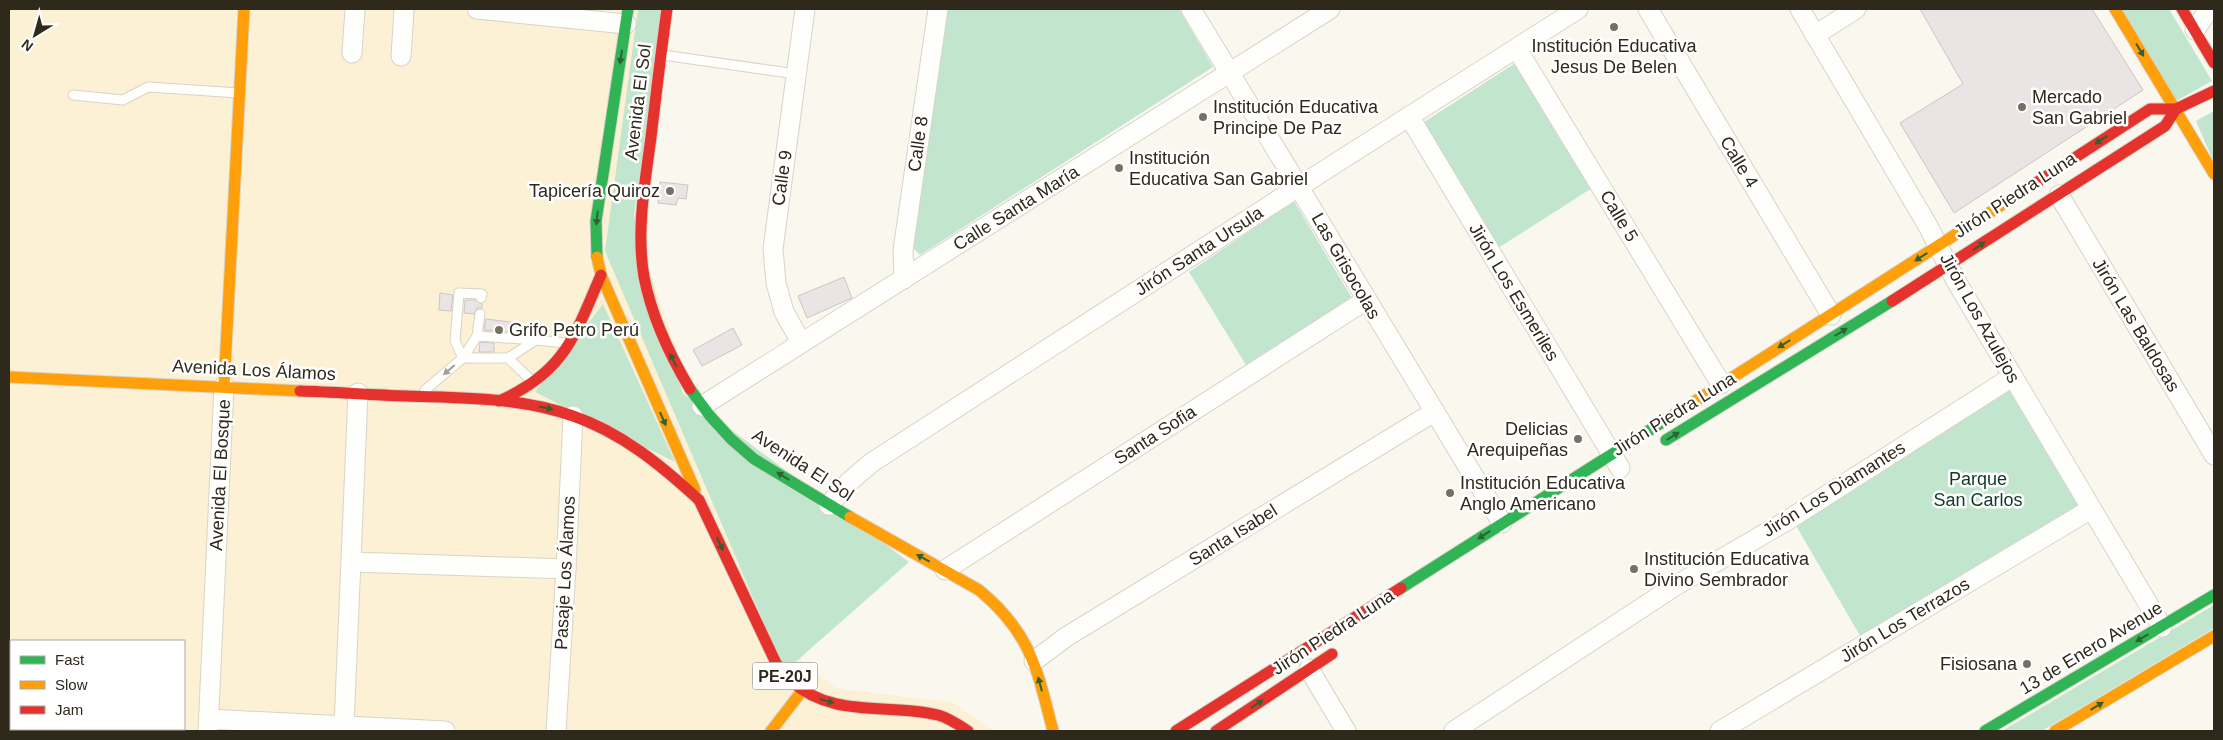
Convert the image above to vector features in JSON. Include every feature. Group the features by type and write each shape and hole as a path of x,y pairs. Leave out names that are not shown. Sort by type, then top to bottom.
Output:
{"main road":[{"name":"Avenida El Bosque","path":"224,386 244,9"},
{"name":"Avenida El Sol","path":"666,9 642,210 641,246 654,312 666,345 685,381 702,406 726,433 754,459 829,505 979,590 997,603 1013,620 1034,661 1053,731"},
{"path":"2115,9 2214,174"},
{"path":"2182,9 2214,63"},
{"name":"Avenida El Sol","path":"627,16 596,221 596,250 601,275 699,500 776,663 784,676 802,691 829,703 938,715 968,731"},
{"name":"Jirón Piedra Luna","path":"1187,728 1502,523 1618,464 1721,384 2150,109 2176,109 2214,91"},
{"name":"Jirón Piedra Luna","path":"1654,447 1948,266 2059,195 2165,126 2176,109"},
{"name":"Avenida Los Álamos","path":"498,401 515,395 534,384 550,371 571,343 580,327 601,275"},
{"name":"Avenida Los Álamos","path":"9,377 358,393 498,401 541,407 573,416 630,443 680,482 699,500"},
{"name":"13 de Enero Avenue","path":"1985,731 2214,595"},
{"path":"2055,731 2214,636"},
{"name":"Jirón Piedra Luna","path":"1216,731 1342,648"},
{"path":"771,731 802,691"}],"street":[{"path":"352,53 355,9"},
{"path":"402,56 404,9"},
{"path":"477,9 627,16"},
{"name":"Calle 9","path":"801,342 784,312 776,283 773,248 806,9"},
{"name":"Calle 8","path":"904,279 903,250 938,9"},
{"name":"Las Grisocolas","path":"1191,9 1502,523"},
{"name":"Calle Santa María","path":"702,406 1330,9"},
{"name":"Jirón Santa Ursula","path":"829,505 849,482 871,463 1299,186 1578,9"},
{"name":"Calle 4","path":"1648,9 1830,315"},
{"name":"Jirón Los Azulejos","path":"1800,9 2012,376 2162,627"},
{"path":"1816,35 1856,9"},
{"path":"2195,30 2209,9"},
{"name":"Calle 5","path":"1517,49 1721,384"},
{"name":"Jirón Los Esmeriles","path":"1409,116 1618,464"},
{"name":"Jirón Las Baldosas","path":"2059,195 2214,455"},
{"name":"Santa Sofia","path":"945,570 1366,300"},
{"name":"Jirón Los Diamantes","path":"1454,731 1676,586 1788,520 2012,376"},
{"name":"Avenida El Bosque","path":"208,725 224,386"},
{"path":"344,726 358,393"},
{"name":"Santa Isabel","path":"1034,661 1066,638 1434,412"},
{"name":"Pasaje Los Álamos","path":"556,731 573,416"},
{"name":"Jirón Los Terrazos","path":"1720,731 2090,509"},
{"path":"352,562 566,569"},
{"path":"1310,669 1346,731"},
{"path":"208,725 344,726 445,731"}],"lane":[{"path":"661,55 796,74"},
{"path":"73,95 123,100 148,87 240,93"},
{"path":"463,358 455,341 459,293 482,294 481,298"},
{"path":"418,397 463,358 477,336 480,314"},
{"path":"477,336 571,343"},
{"path":"463,358 508,358 536,340"},
{"path":"508,358 534,384"}],"shaded area":[{"path":"9,9 648,9 624,193 755,583 807,668 839,689 951,702 994,731 9,731"}],"green space":[{"path":"638,9 662,9 634,215 683,394 909,562 792,665 781,663 605,251"},
{"path":"946,9 1179,9 1213,67 920,255 913,248"},
{"path":"2120,9 2169,9 2212,81 2176,101"},
{"path":"1517,62 1592,188 1498,248 1421,124"},
{"path":"2214,111 2214,163 2196,121"},
{"path":"1294,201 1352,298 1246,365 1189,272"},
{"path":"603,304 675,462 535,392"},
{"name":"Parque San Carlos","path":"2009,390 2079,507 1862,639 1795,524"},
{"path":"2214,605 2214,628 2042,731 2002,731"}],"building":[{"name":"Mercado San Gabriel","path":"1920,9 2092,9 2143,90 1954,213 1900,123 1963,84"},
{"name":"Tapicería Quiroz","path":"660,182 688,185 686,199 678,198 676,205 658,203"},
{"path":"844,277 852,298 807,318 798,296"},
{"path":"440,293 453,295 451,311 439,310"},
{"path":"465,300 475,300 482,304 482,308 477,308 474,314 464,313"},
{"path":"486,319 518,323 517,332 484,330"},
{"path":"733,328 742,345 702,366 693,350"},
{"path":"480,342 494,343 494,352 479,352"}],"traffic: fast":[{"path":"597,257 596,221 628,9"},
{"path":"1666,440 1892,301"},
{"path":"690,389 710,416 731,439 754,459 850,517"},
{"path":"1401,588 1694,402"},
{"path":"1985,731 2214,595"}],"traffic: slow":[{"path":"224,386 244,9"},
{"path":"2115,9 2214,174"},
{"path":"1694,402 2025,190"},
{"path":"597,257 601,275 695,490"},
{"path":"9,377 300,391"},
{"path":"850,517 979,590 996,606 1010,621 1030,653 1053,731"},
{"path":"2055,731 2214,636"},
{"path":"771,731 802,691"}],"traffic: jam":[{"path":"667,9 642,207 642,260 647,292 657,321 668,349 690,389"},
{"path":"2182,9 2214,63"},
{"path":"2025,190 2150,109 2176,109 2214,91"},
{"path":"1892,301 2165,126 2176,109"},
{"path":"499,401 521,390 539,378 553,365 565,350 574,334 601,275"},
{"path":"300,391 470,398 533,405 553,410 573,416 608,431 656,463 699,500"},
{"path":"699,500 776,663 791,681 807,693 825,701 862,708 938,715 968,731"},
{"path":"1176,731 1401,588"},
{"path":"1216,731 1332,654"}],"place":[{"name":"Institución Educativa Jesus De Belen","path":"1614,27"},
{"name":"Mercado San Gabriel","path":"2022,107"},
{"name":"Institución Educativa Principe De Paz","path":"1203,117"},
{"name":"Institución Educativa San Gabriel","path":"1119,168"},
{"name":"Tapicería Quiroz","path":"670,191"},
{"name":"Grifo Petro Perú","path":"499,330"},
{"name":"Delicias Arequipeñas","path":"1578,439"},
{"name":"Institución Educativa Anglo Americano","path":"1450,493"},
{"name":"Institución Educativa Divino Sembrador","path":"1634,569"},
{"name":"Fisiosana","path":"2027,664"}]}
